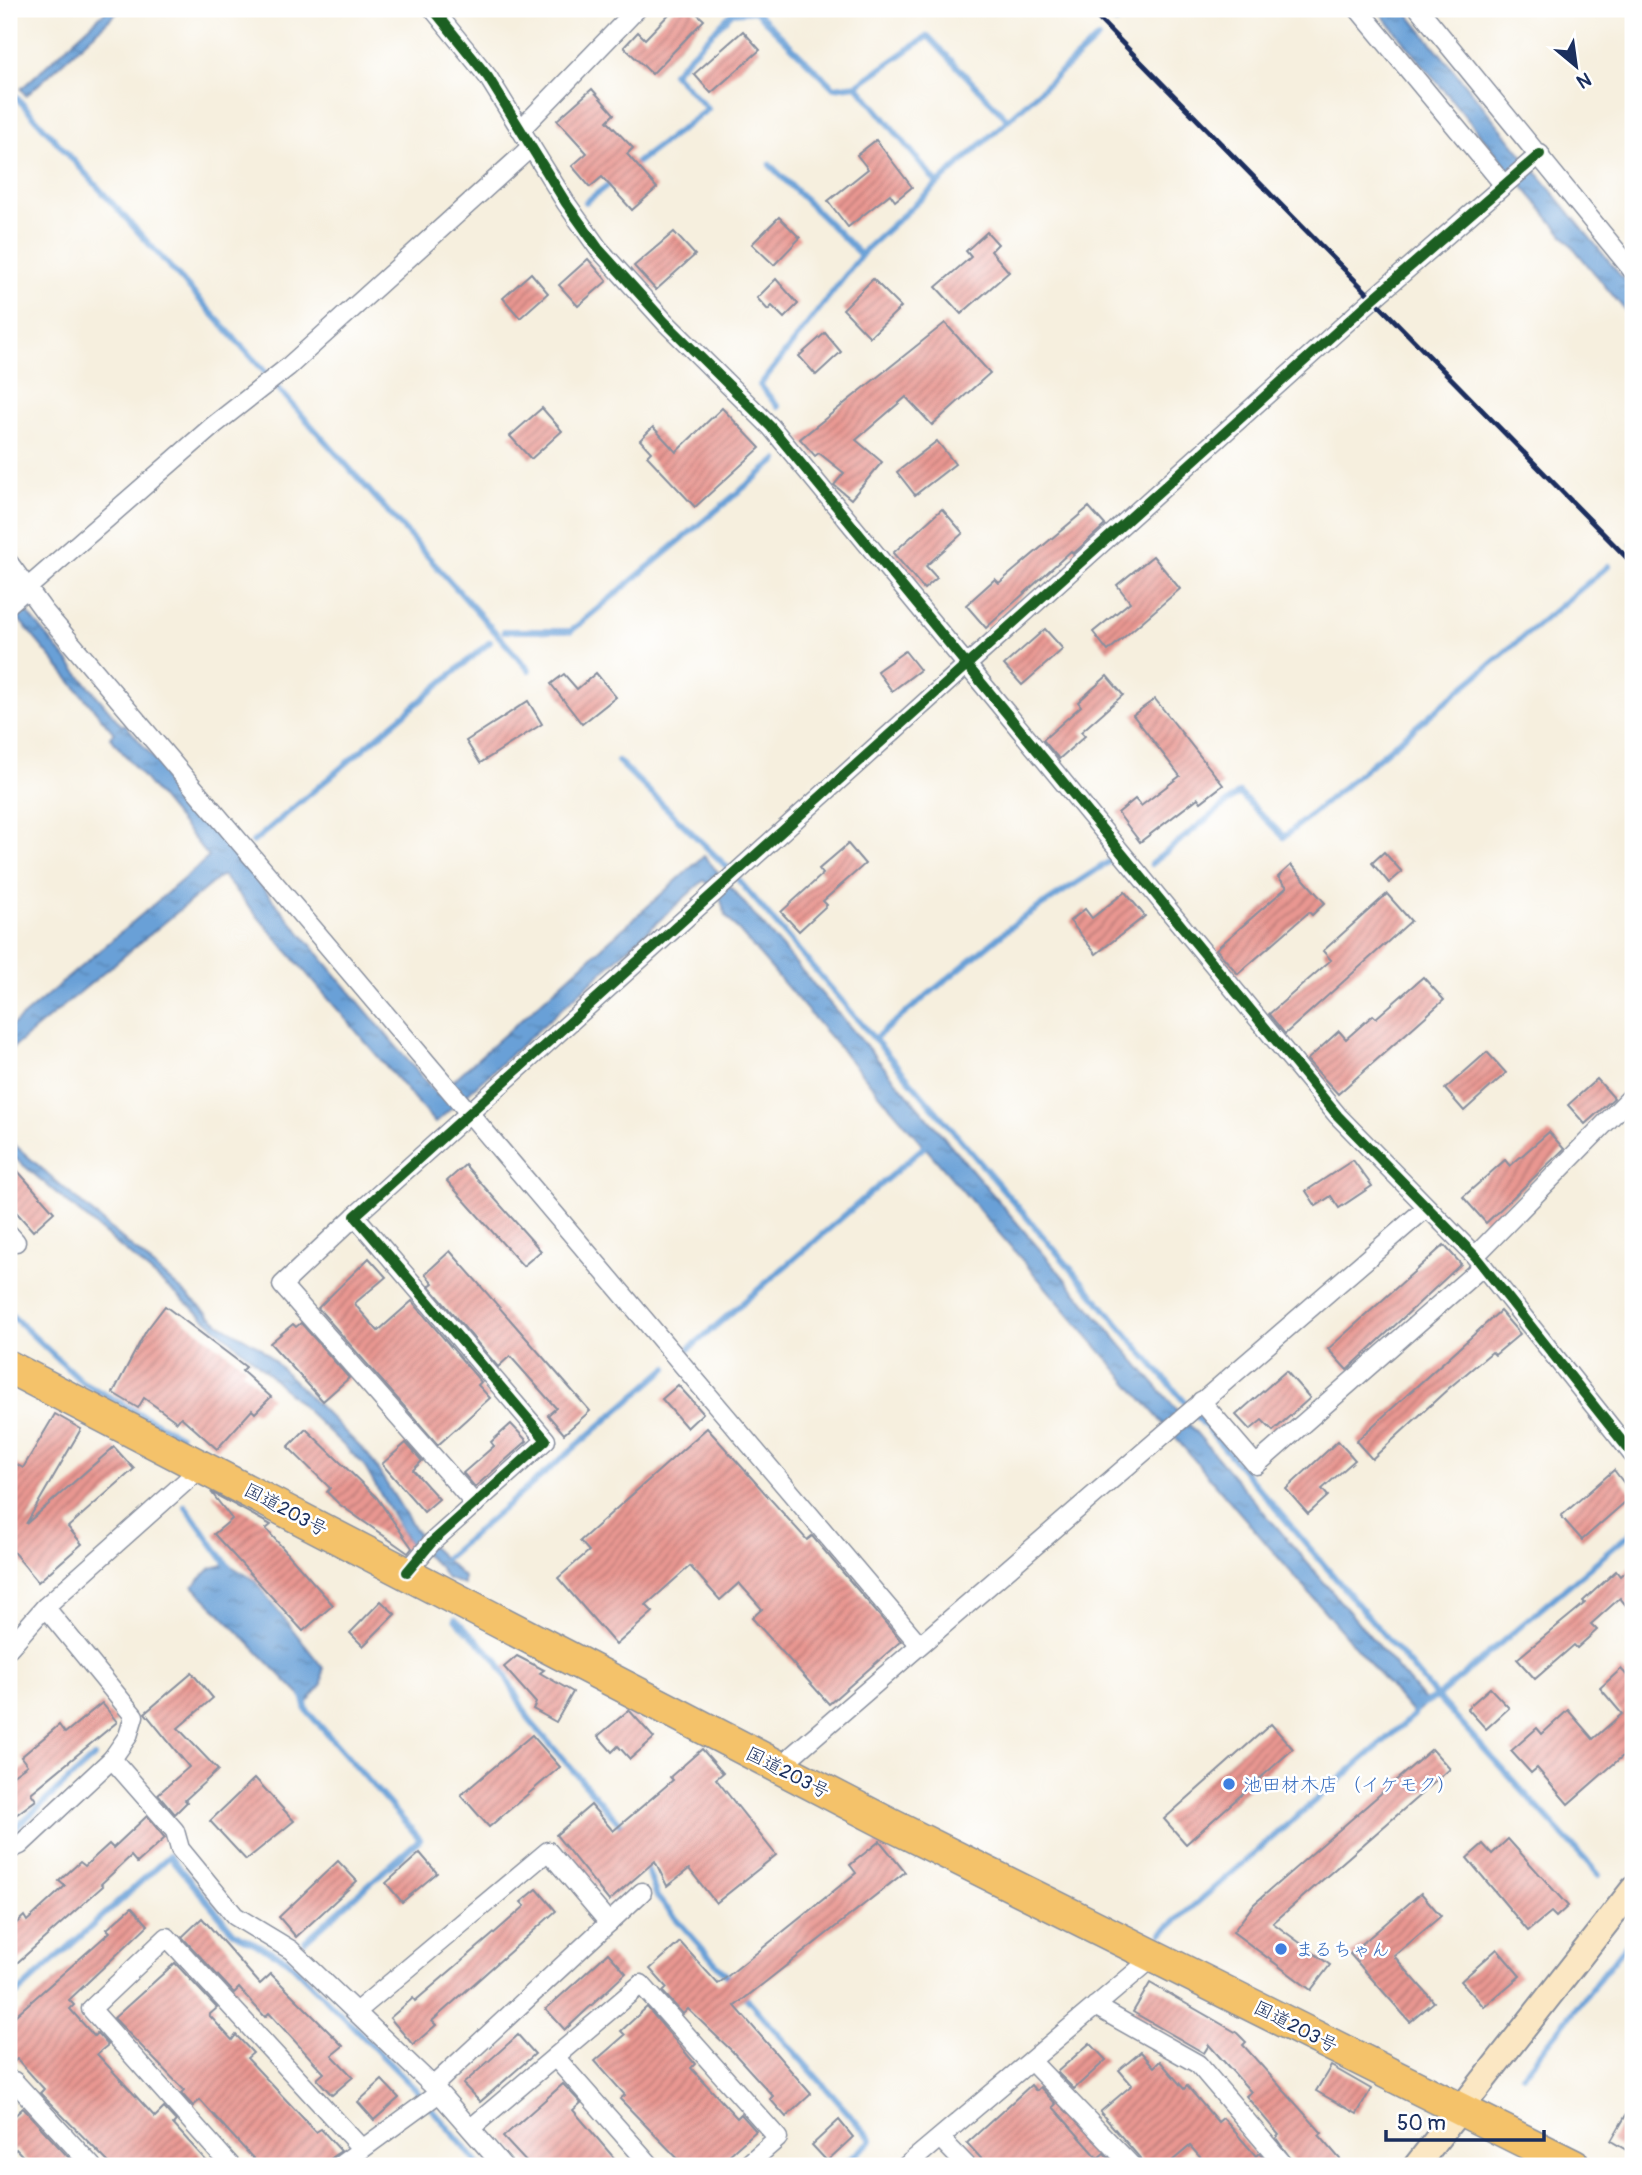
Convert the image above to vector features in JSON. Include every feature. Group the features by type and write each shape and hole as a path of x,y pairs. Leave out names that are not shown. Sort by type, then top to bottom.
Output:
{"highway":[{"name":"国道203号","path":"9,1367 203,1466 411,1565 779,1767 1574,2166"}],"street":[{"path":"432,9 488,77 598,248 665,322 771,427 1338,1116 1479,1261 1633,1455"},
{"path":"521,129 637,9"},
{"path":"1358,9 1504,185"},
{"path":"1419,9 1633,271"},
{"path":"9,604 214,425 288,367 531,147"},
{"path":"475,1504 282,1285 355,1216 1374,298 1540,154"},
{"path":"9,563 44,611 439,1082 919,1644"},
{"path":"1201,1401 1256,1465 1479,1261 1633,1096"},
{"path":"779,1767 1426,1208"},
{"path":"355,1216 546,1440 432,1542 411,1565"},
{"path":"9,1648 45,1607 203,1466"},
{"path":"9,1850 20,1845 112,1759 128,1736 134,1716 45,1607"},
{"path":"112,1759 175,1831 180,1849 235,1916 291,1950 436,2090 503,2166"},
{"path":"356,2012 548,1851 609,1923"},
{"path":"1416,2166 1633,1889"},
{"path":"339,2166 419,2108 642,1892"},
{"path":"231,2166 91,2009 167,1937 362,2149"},
{"path":"906,2166 1156,1955"},
{"path":"471,2128 640,1984 778,2138 746,2166"},
{"path":"1095,2006 1198,2064 1286,2166"},
{"path":"555,2057 651,2166"},
{"path":"1031,2060 1132,2166"},
{"path":"9,2086 14,2081 85,2164"},
{"path":"940,2138 967,2166"}],"water":[{"path":"108,9 121,9 26,96 21,89"},
{"path":"1377,9 1404,9 1633,291 1633,320"},
{"path":"9,581 31,617 122,726 125,724 437,1095 704,856 1427,1703 1414,1715 726,916 719,895 704,880 435,1123 222,875 9,1051 9,1028 209,857 110,737 114,733 21,622 9,603"},
{"path":"9,1140 220,1324 260,1347 369,1456 418,1534 464,1577 464,1585 446,1578 439,1566 408,1542 363,1464 254,1360 9,1153"},
{"path":"228,1564 253,1579 323,1668 322,1685 307,1702 193,1586 211,1568"}],"building":[{"path":"674,9 692,9 704,20 652,74 624,47 638,32 645,39"},
{"path":"743,31 760,50 711,93 694,74"},
{"path":"592,89 614,114 607,121 633,148 627,154 657,188 632,210 602,177 590,187 572,166 587,153 557,120"},
{"path":"876,140 912,187 895,201 890,194 848,227 828,201 868,169 857,155"},
{"path":"779,217 800,238 774,265 752,244"},
{"path":"674,232 695,255 656,290 634,266"},
{"path":"987,232 998,244 991,251 1009,272 961,314 936,287 971,257 966,251"},
{"path":"588,259 607,281 578,306 559,285"},
{"path":"531,273 548,293 520,318 503,298"},
{"path":"776,279 798,304 784,318 772,306 768,310 757,298"},
{"path":"873,279 901,307 870,337 843,309"},
{"path":"945,323 990,373 932,425 906,397 856,440 882,462 851,499 834,485 844,473 819,453 815,456 800,439"},
{"path":"825,333 841,352 816,375 799,356"},
{"path":"542,408 562,431 531,459 510,436"},
{"path":"722,408 760,448 695,507 647,456 651,452 640,440 653,427 676,452"},
{"path":"937,441 955,464 915,495 897,472"},
{"path":"1089,507 1105,525 1073,554 1071,551 986,628 966,605 995,579 999,583"},
{"path":"942,509 963,533 926,566 937,578 924,589 893,553"},
{"path":"1153,556 1180,589 1108,651 1093,632 1130,602 1117,585"},
{"path":"1045,629 1063,649 1022,685 1004,665"},
{"path":"905,651 920,670 892,691 877,671"},
{"path":"596,673 616,697 582,724 551,684 564,674 577,689"},
{"path":"1107,676 1123,695 1081,732 1085,736 1059,759 1043,740 1081,706 1078,702"},
{"path":"1155,699 1223,785 1201,802 1198,798 1140,842 1118,813 1135,799 1141,806 1180,776 1133,715"},
{"path":"528,701 542,724 480,763 466,741"},
{"path":"848,844 865,864 823,901 827,905 799,931 781,912 823,874 819,869"},
{"path":"1384,852 1402,872 1389,883 1372,863"},
{"path":"1291,865 1325,903 1312,915 1309,912 1238,974 1216,949 1287,887 1278,877"},
{"path":"1125,892 1145,916 1096,954 1070,921 1085,909 1092,918"},
{"path":"1387,894 1411,921 1285,1034 1269,1014 1331,960 1323,951"},
{"path":"1423,977 1444,1000 1338,1094 1307,1060 1339,1031 1346,1039 1373,1015 1376,1018"},
{"path":"1487,1052 1506,1073 1464,1111 1445,1089"},
{"path":"1597,1079 1614,1098 1585,1124 1568,1105"},
{"path":"1549,1132 1564,1149 1486,1223 1463,1197 1505,1160 1510,1166"},
{"path":"1353,1160 1372,1186 1339,1208 1331,1196 1316,1206 1306,1191"},
{"path":"9,1161 54,1212 33,1231 9,1204"},
{"path":"465,1165 541,1251 523,1266 447,1181"},
{"path":"1444,1245 1461,1264 1347,1370 1328,1349"},
{"path":"450,1251 590,1411 564,1434 548,1415 556,1408 510,1356 498,1367 429,1286 433,1283 425,1274"},
{"path":"369,1258 386,1277 355,1303 357,1307 378,1331 412,1301 481,1382 478,1385 490,1398 438,1445 318,1308"},
{"path":"165,1306 246,1367 242,1371 271,1397 255,1413 252,1410 217,1449 181,1417 177,1422 144,1398 138,1408 113,1393 146,1331"},
{"path":"1500,1311 1520,1334 1495,1355 1492,1352 1449,1388 1372,1459 1356,1441"},
{"path":"301,1323 349,1378 323,1401 270,1343 293,1324 296,1327"},
{"path":"1286,1371 1310,1398 1273,1431 1262,1420 1250,1430 1236,1415"},
{"path":"678,1385 703,1413 687,1428 662,1399"},
{"path":"55,1414 81,1429 26,1524 114,1447 134,1469 68,1527 82,1544 38,1582 11,1549 9,1553 9,1460 23,1468"},
{"path":"511,1424 527,1441 475,1487 463,1473 494,1446 491,1442"},
{"path":"707,1428 807,1540 812,1536 901,1641 829,1704 752,1618 762,1609 739,1583 720,1600 690,1566 646,1605 653,1612 616,1645 558,1578 589,1551 580,1541"},
{"path":"306,1429 377,1498 412,1548 408,1553 339,1504 327,1492 330,1488 288,1447"},
{"path":"1338,1441 1355,1460 1322,1489 1328,1496 1308,1514 1286,1489"},
{"path":"406,1443 422,1461 413,1470 439,1499 424,1512 382,1464"},
{"path":"1614,1470 1633,1495 1582,1540 1561,1516"},
{"path":"211,1492 271,1525 266,1529 333,1605 303,1631 214,1534 232,1519"},
{"path":"1633,1564 1633,1614 1620,1598 1591,1624 1597,1630 1577,1648 1574,1645 1535,1679 1517,1659 1585,1603 1583,1601 1616,1571 1620,1576"},
{"path":"381,1601 395,1614 363,1646 350,1633"},
{"path":"517,1656 544,1670 540,1673 573,1692 556,1722 533,1709 536,1703 504,1667"},
{"path":"1621,1669 1633,1682 1633,1747 1568,1804 1537,1768 1531,1773 1511,1751 1537,1728 1542,1734 1568,1710 1593,1739 1622,1714 1600,1688"},
{"path":"192,1673 213,1698 178,1728 218,1770 185,1800 187,1802 175,1814 158,1794 189,1767 145,1713"},
{"path":"1490,1688 1509,1708 1486,1729 1467,1708"},
{"path":"102,1703 117,1722 31,1793 36,1800 9,1820 9,1778 27,1765 21,1757 59,1725 65,1733"},
{"path":"629,1710 654,1738 630,1759 618,1746 612,1752 598,1736"},
{"name":"池田材木店 （イケモク）","path":"1271,1724 1293,1749 1186,1844 1164,1819"},
{"path":"532,1735 560,1767 489,1827 461,1795"},
{"path":"702,1749 723,1773 716,1779 776,1855 716,1903 689,1869 667,1886 655,1861 609,1901 556,1835 591,1805 613,1831 673,1780 670,1777"},
{"path":"1432,1749 1450,1769 1273,1923 1330,1965 1311,1990 1233,1932 1254,1904"},
{"path":"255,1778 294,1821 246,1860 210,1821"},
{"path":"147,1816 165,1838 137,1863 131,1856 101,1884 103,1886 9,1970 9,1930 24,1916 27,1921 65,1886 59,1881 80,1862 85,1866 109,1844 113,1848"},
{"path":"1508,1839 1568,1906 1556,1917 1551,1912 1528,1931 1467,1858 1483,1844 1492,1854"},
{"path":"880,1841 905,1872 735,2006 811,2094 786,2117 770,2099 773,2096 732,2051 688,2009 683,2014 663,1992 667,1988 650,1969 680,1942 718,1984 856,1873 850,1865"},
{"path":"420,1853 437,1873 402,1902 386,1883"},
{"path":"338,1861 357,1881 296,1937 279,1917"},
{"path":"537,1889 556,1911 432,2021 436,2025 413,2045 390,2018 413,1998 415,2001 491,1936 525,1906 521,1902"},
{"path":"1421,1893 1441,1916 1394,1956 1434,2002 1410,2022 1350,1954"},
{"path":"132,1907 148,1925 69,2000 74,2005 70,2009 94,2036 97,2033 108,2045 97,2054 155,2117 164,2108 176,2121 173,2124 211,2166 112,2166 40,2093 44,2089 17,2059 9,2066 9,2021 110,1932 107,1929"},
{"path":"202,1918 260,1984 271,1974 343,2046 332,2055 353,2077 332,2095 317,2079 324,2073 269,2013 265,2017 239,1988 234,1993 182,1937"},
{"path":"1497,1949 1520,1976 1484,2007 1461,1981"},
{"path":"608,1953 626,1973 565,2030 546,2009"},
{"path":"175,1963 217,2008 209,2015 232,2040 236,2035 253,2053 247,2058 316,2132 321,2129 341,2151 332,2157 328,2166 260,2166 200,2100 193,2106 181,2093 184,2090 114,2018"},
{"path":"1150,1983 1237,2033 1246,2042 1243,2045 1322,2133 1319,2135 1346,2166 1296,2166 1276,2138 1279,2135 1246,2096 1251,2092 1209,2045 1204,2053 1133,2012"},
{"path":"647,2007 695,2064 691,2068 737,2118 741,2114 756,2131 717,2166 685,2166 620,2099 625,2095 595,2061 625,2035 621,2031"},
{"path":"518,2035 535,2054 480,2102 463,2084"},
{"path":"1090,2043 1106,2060 1074,2089 1057,2072"},
{"path":"1141,2052 1154,2067 1160,2061 1184,2089 1187,2086 1218,2122 1223,2118 1256,2156 1259,2153 1270,2166 1208,2166 1190,2146 1166,2166 1143,2166 1140,2158 1100,2112 1132,2085 1119,2070"},
{"path":"1331,2066 1371,2089 1357,2114 1316,2091"},
{"path":"382,2080 399,2098 374,2120 358,2102"},
{"path":"563,2084 581,2103 573,2110 621,2166 530,2166 503,2137"},
{"path":"1031,2085 1036,2091 1040,2087 1056,2104 1053,2107 1098,2158 1104,2153 1116,2166 988,2166 967,2143"},
{"path":"1633,2103 1633,2154 1611,2141"},
{"path":"23,2108 70,2159 62,2166 32,2166 16,2149 9,2156 9,2121"},
{"path":"839,2120 853,2137 827,2161 812,2145"}],"waterway":[{"path":"1116,22 1129,9"},
{"path":"631,167 708,109 673,73 732,13 755,11 834,88 857,85 928,36 1007,119"},
{"path":"778,407 760,385 867,248 1098,38"},
{"path":"857,85 937,183"},
{"path":"9,89 265,372"},
{"path":"770,165 861,255"},
{"path":"586,202 614,180"},
{"path":"277,387 529,670"},
{"path":"504,631 571,631 777,460"},
{"path":"1151,864 1239,793 1284,837 1608,566"},
{"path":"253,842 490,642"},
{"path":"618,761 729,869 1437,1697 1599,1875"},
{"path":"875,1038 1018,921 1113,859"},
{"path":"689,1349 924,1147"},
{"path":"9,1313 82,1382 180,1436"},
{"path":"446,1558 667,1368"},
{"path":"185,1506 231,1570"},
{"path":"1421,1705 1437,1697 1633,1531"},
{"path":"455,1619 497,1660 530,1721 625,1830"},
{"path":"303,1695 307,1711 420,1839 305,1941"},
{"path":"1162,1933 1414,1715 1416,1708"},
{"path":"9,1834 94,1757"},
{"path":"9,2001 169,1856 234,1933 286,1959 415,2089 480,2166"},
{"path":"645,1863 657,1897 732,1982"},
{"path":"1523,2075 1633,1936"},
{"path":"742,1993 872,2140 842,2166"}],"railway":[{"path":"1089,9 1633,564"}],"cycle path":[{"path":"433,9 488,77 566,203 598,248 665,322 771,427 1338,1116 1475,1256 1633,1455"},
{"path":"407,1572 432,1542 546,1440 355,1216 1374,298 1540,154"}],"place":[{"name":"池田材木店 （イケモク）","path":"1229,1784"},
{"name":"まるちゃん","path":"1281,1949"}]}
